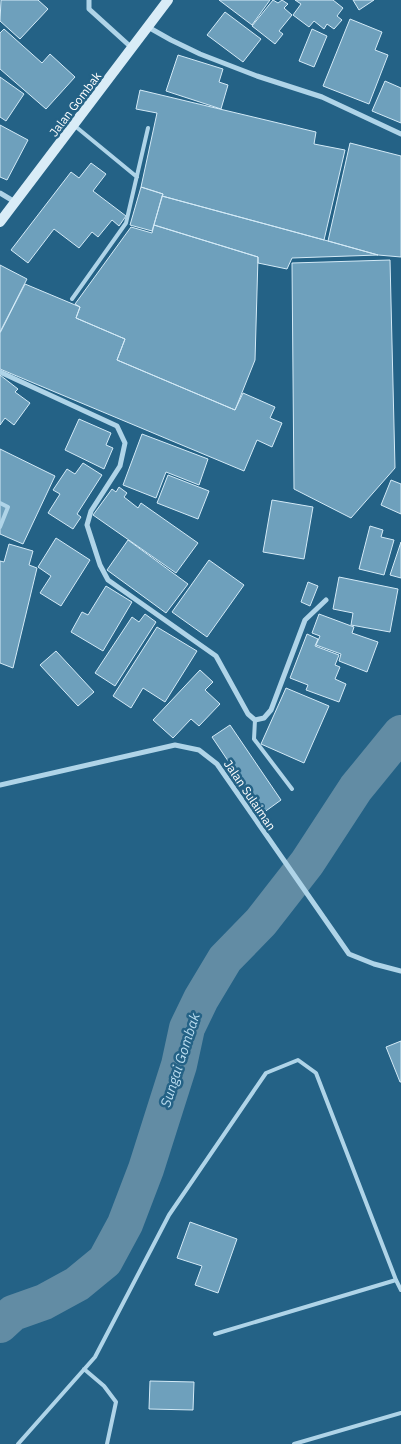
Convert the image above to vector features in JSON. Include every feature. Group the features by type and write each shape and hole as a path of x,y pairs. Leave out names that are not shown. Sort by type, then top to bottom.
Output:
{"main road":[{"name":"Jalan Gombak","path":"0,222 168,0"}],"street":[{"path":"89,0 89,9 132,49"},
{"path":"148,27 200,54 322,97 401,134"},
{"path":"0,193 15,202"},
{"path":"0,372 117,426 125,443 120,466 91,511 87,525 100,565 108,580 216,656 248,714 254,720 264,718 271,710 305,620 326,600"},
{"name":"Jalan Sulaiman","path":"0,785 175,746 199,750 217,764 349,954 401,972"}],"lane":[{"path":"74,126 137,177"},
{"path":"72,300 126,223 148,128"},
{"path":"0,503 8,506 0,527"},
{"path":"254,720 254,739 292,789"},
{"path":"18,1444 95,1357 170,1215 266,1073 298,1060 316,1072 401,1290"},
{"path":"215,1334 396,1280"},
{"path":"84,1369 104,1386 116,1402 107,1444"},
{"path":"294,1444 401,1413"}],"building":[{"path":"1,0 38,0 48,9 20,39 0,21"},
{"path":"219,0 270,0 252,25"},
{"path":"273,0 278,3 282,0 288,4 284,8 292,15 279,31 283,34 275,44 252,26"},
{"path":"295,0 333,0 343,8 337,16 342,20 334,29 327,24 324,29 314,21 309,27 293,15 301,4"},
{"path":"353,0 374,0 359,10"},
{"path":"225,12 261,39 243,62 207,35"},
{"path":"350,19 382,32 375,50 388,55 369,104 323,86"},
{"path":"4,29 42,63 50,54 75,77 46,109 0,69 0,33"},
{"path":"312,29 327,36 314,67 299,61"},
{"path":"178,55 223,69 219,82 228,85 221,109 166,91"},
{"path":"0,77 24,94 6,121 0,117"},
{"path":"385,81 401,88 401,123 372,111"},
{"path":"140,90 316,132 314,144 345,150 324,240 162,196 163,194 141,187 157,113 136,109"},
{"path":"0,125 28,140 7,180 0,177"},
{"path":"350,143 401,156 401,257 378,255 328,241"},
{"path":"91,163 106,174 93,191 126,216 119,226 112,220 98,237 92,232 79,248 54,229 28,263 11,250 71,172 79,178"},
{"path":"141,187 163,194 152,231 130,225"},
{"path":"162,196 378,255 292,258 287,269 258,263 258,257 154,225"},
{"path":"154,225 258,257 255,360 235,410 117,360 125,339 76,318 80,307 75,304 131,227 152,233"},
{"path":"390,260 395,468 351,518 294,489 292,263"},
{"path":"0,265 27,279 0,332"},
{"path":"25,284 80,307 76,318 125,339 117,360 235,410 243,393 275,407 270,418 282,423 272,447 257,440 244,471 0,369 0,333"},
{"path":"0,375 18,389 15,392 30,403 14,425 5,418 0,425"},
{"path":"79,419 111,433 106,445 113,448 104,469 65,450"},
{"path":"142,434 208,459 199,485 166,472 156,498 123,485"},
{"path":"0,449 55,476 23,544 0,534"},
{"path":"83,463 102,475 77,514 81,517 73,529 48,513 60,494 53,490 67,469 75,474"},
{"path":"168,475 209,491 198,519 157,503"},
{"path":"391,480 401,484 401,514 381,505"},
{"path":"119,487 127,493 124,497 138,508 141,503 198,543 176,573 93,515 112,489 116,492"},
{"path":"272,500 313,507 304,559 263,552"},
{"path":"370,526 383,530 381,537 394,540 384,575 359,569"},
{"path":"56,538 90,560 61,606 40,593 51,576 38,567"},
{"path":"128,540 188,584 166,613 107,570"},
{"path":"401,542 401,578 390,575"},
{"path":"9,544 33,551 29,565 37,568 13,668 0,663 0,561 4,562"},
{"path":"209,560 244,585 207,637 172,612"},
{"path":"339,577 398,589 390,632 351,625 353,613 333,609"},
{"path":"308,582 318,586 310,606 301,602"},
{"path":"106,586 132,602 103,651 71,632 82,612 88,615"},
{"path":"145,614 156,622 115,686 95,673 132,617 139,622"},
{"path":"319,614 354,627 352,633 378,642 367,672 339,661 341,654 316,645 320,636 312,633"},
{"path":"157,627 197,651 165,702 143,688 131,708 113,696"},
{"path":"307,634 318,639 315,646 339,655 335,665 340,667 335,679 346,684 339,702 306,690 308,685 290,678"},
{"path":"56,651 94,692 78,706 40,665"},
{"path":"200,670 213,682 205,690 220,704 199,726 191,719 173,738 153,720"},
{"path":"286,688 329,706 304,763 261,744"},
{"path":"230,725 281,800 263,813 212,737"},
{"path":"401,1041 401,1082 400,1082 386,1047"},
{"path":"190,1222 237,1239 218,1293 195,1285 202,1266 177,1258"},
{"path":"150,1381 194,1382 193,1410 149,1409"}],"waterway":[{"name":"Sungai Gombak","path":"0,1325 13,1313 44,1302 77,1284 105,1261 125,1224 146,1169 179,1065 187,1028 201,999 225,959 261,922 307,863 356,788 401,733"}]}
